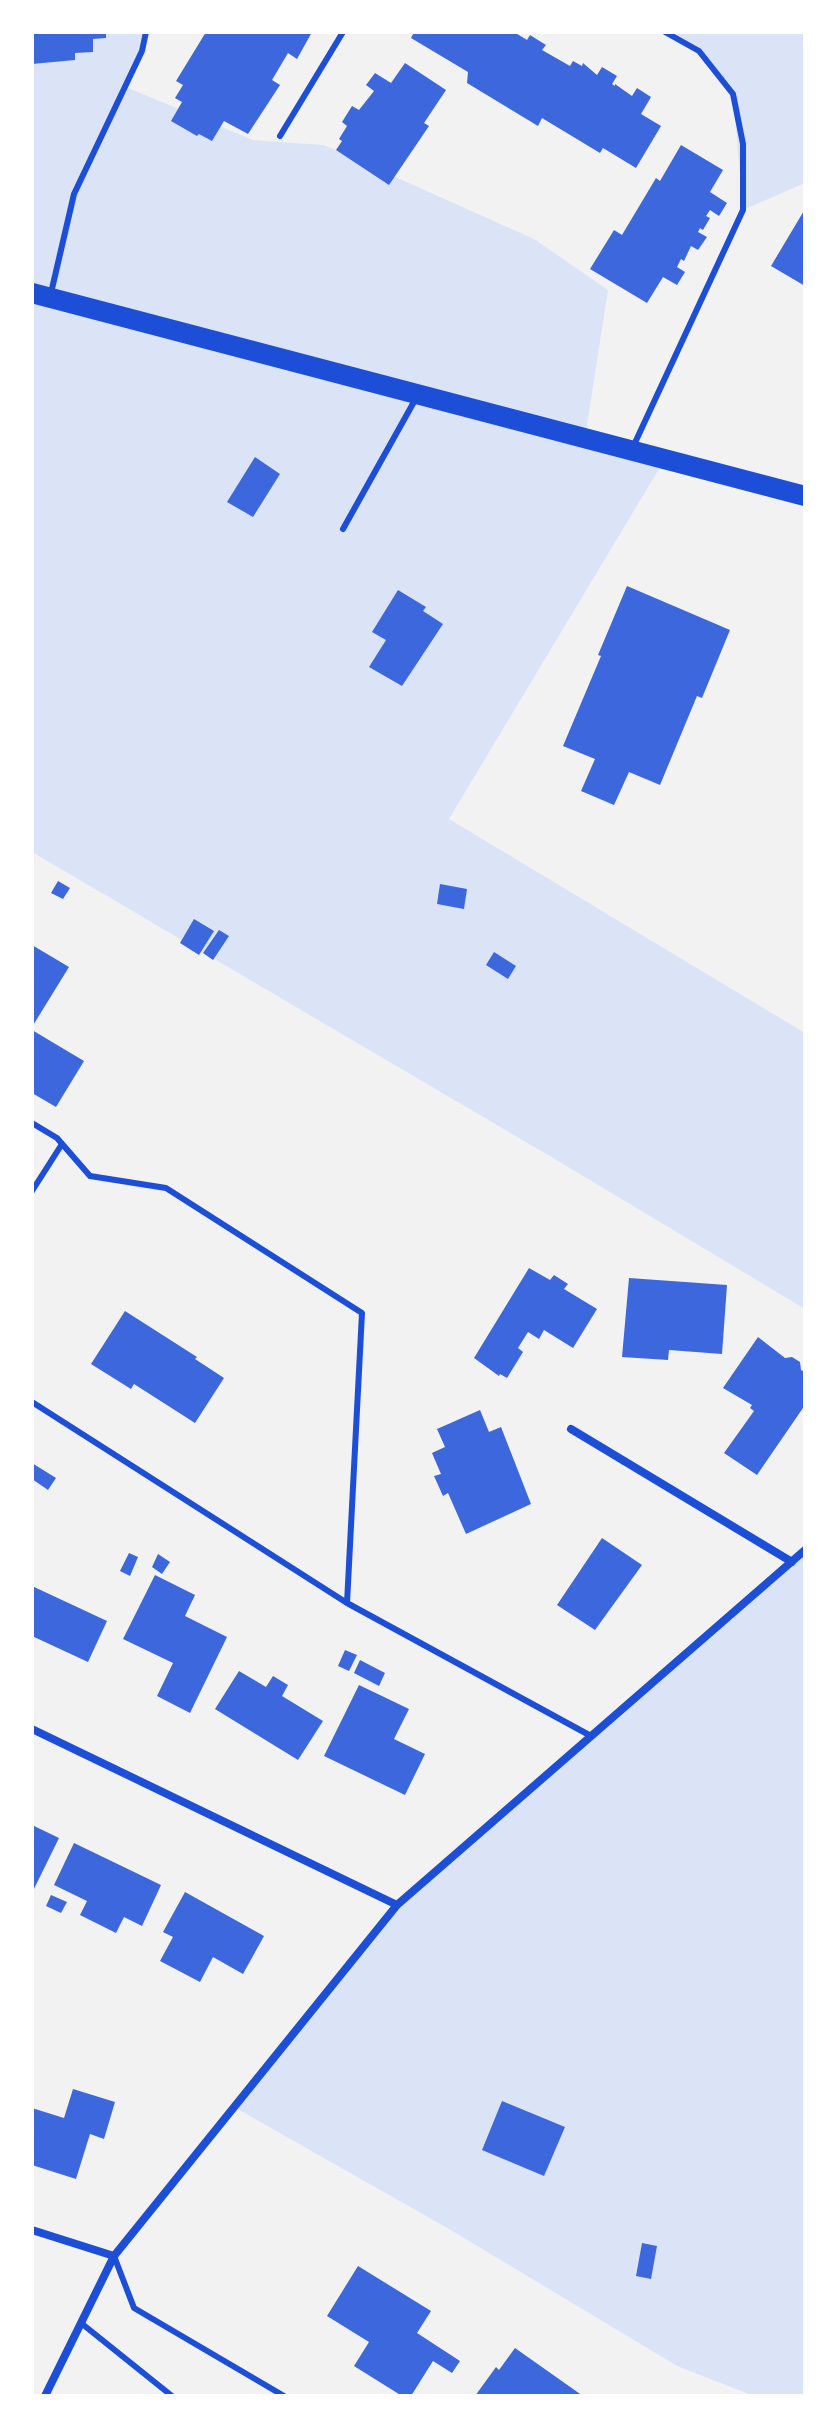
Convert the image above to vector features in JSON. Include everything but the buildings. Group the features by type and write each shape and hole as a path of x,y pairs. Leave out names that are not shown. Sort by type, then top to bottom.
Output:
{"main road":[{"path":"41,295 805,496"}],"street":[{"path":"571,1429 792,1562"},
{"path":"45,2396 114,2256 397,1905 805,1550"},
{"path":"32,1729 397,1905"},
{"path":"32,2230 114,2256"}],"lane":[{"path":"41,295 74,194 142,51 146,32"},
{"path":"280,136 343,32"},
{"path":"631,450 743,210 743,144 733,94 699,51 665,32"},
{"path":"343,529 418,394"},
{"path":"32,1123 62,1144 90,1176 166,1188 362,1313 347,1603"},
{"path":"32,1191 62,1144"},
{"path":"32,1402 347,1603 591,1736"},
{"path":"114,2256 134,2308 284,2396"},
{"path":"81,2323 172,2396"}],"shaded area":[{"path":"90,32 146,32 126,87 253,140 324,145 534,239 608,290 585,438 665,459 449,819 805,1033 805,1309 32,852 32,48"},
{"path":"667,32 805,32 805,183 743,210 733,94 699,51"},
{"path":"805,1549 805,2396 754,2396 677,2366 449,2229 234,2107 397,1905"}]}
